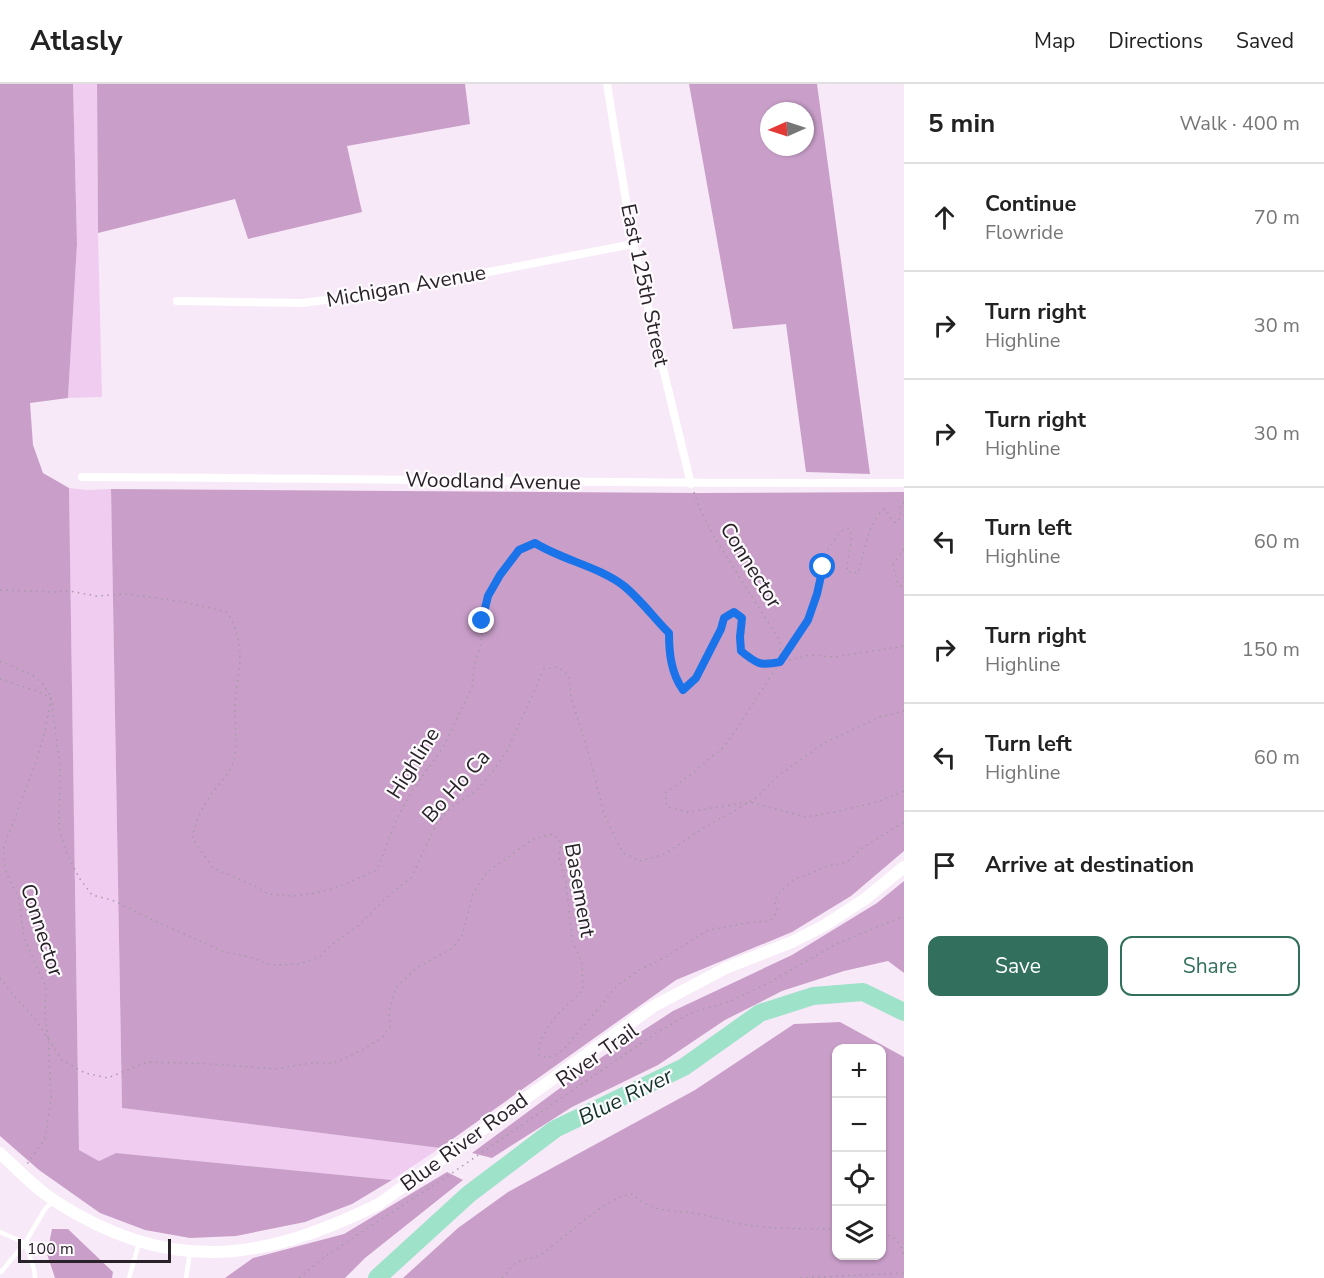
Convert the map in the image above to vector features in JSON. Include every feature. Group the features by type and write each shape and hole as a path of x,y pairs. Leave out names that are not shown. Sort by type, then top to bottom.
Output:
{"street":[{"name":"East 125th Street","path":"607,84 633,244 691,484"},
{"name":"Michigan Avenue","path":"177,301 303,303 380,293 633,244"},
{"name":"Woodland Avenue","path":"82,477 338,478 691,484 904,483"},
{"name":"Blue River Road","path":"0,1153 54,1200 102,1228 140,1242 200,1253 236,1252 290,1240 343,1221 379,1204 654,1006 726,968 792,942 825,925 865,899 904,867"}],"lane":[{"path":"1,1274 25,1243 45,1209 54,1200"},
{"path":"0,1232 25,1243 35,1278"},
{"path":"129,1278 140,1242"},
{"path":"186,1278 190,1252"}],"path":[{"name":"Connector","path":"691,484 699,507 714,537 780,641 780,662"},
{"path":"904,502 900,508 900,518 896,523 891,520 884,509 880,512 869,534 858,573 847,572 846,560 852,535 849,528 841,531 828,549 808,620 725,746 665,793 668,807 687,812 750,802 806,817 835,813 877,802 904,791"},
{"name":"Highline","path":"0,590 70,591 96,596 127,594 184,602 227,612 237,628 241,651 235,702 237,745 229,772 206,801 195,824 192,838 213,868 268,894 293,896 316,893 377,870 398,816 414,788 444,746 472,687 488,596 519,550 535,543 557,556 600,572 623,585 669,633 669,654 677,681 683,690 696,678 721,629 724,618 734,612 742,618 741,651 755,662 766,665 811,655 834,657 904,646"},
{"path":"904,549 893,565 898,584 904,588"},
{"path":"0,661 32,675 44,685 51,698"},
{"name":"Bo Ho Ca","path":"51,698 60,766 59,828 71,862 92,895 112,900 222,951 272,965 300,964 319,957 335,942 357,927 390,894 411,878 437,823 450,808 475,792 507,751 544,669 558,667 568,676 604,814 623,853 640,861 666,854 708,825 750,802 778,776 824,743 880,717 904,711"},
{"path":"0,679 51,698"},
{"name":"Connector","path":"21,1172 45,1139 51,1098 45,1016 46,987 24,938 19,898 6,873 3,849 36,762 45,732 51,698"},
{"name":"Basement","path":"0,978 48,1037 62,1060 86,1073 108,1078 147,1062 275,1069 312,1063 334,1063 382,1038 390,1027 389,1012 396,987 418,967 451,949 462,936 473,894 486,873 533,838 553,834 561,843 559,857 566,883 572,940 582,962 583,990 551,1020 538,1049 539,1056 546,1058 556,1055 565,1047 617,986 639,970 664,958 708,930 770,921 777,912 775,902 777,895 793,880 829,866 847,862 862,848 904,822"},
{"name":"River Trail","path":"299,1278 327,1255 455,1171 656,1033 689,1014 734,1000 763,986 836,944 904,916"},
{"path":"502,1278 518,1262 543,1254 598,1210 627,1194 633,1194 642,1204 652,1207 745,1225 832,1229"},
{"path":"886,1234 896,1239 904,1256"},
{"path":"800,1278 904,1273"}],"shaded area":[{"path":"0,84 73,84 77,244 68,398 30,403 33,445 43,473 69,488 79,1150 99,1161 116,1153 392,1180 352,1204 305,1222 236,1236 190,1238 145,1230 100,1213 39,1170 0,1136"},
{"path":"73,84 97,84 102,397 68,398 77,244"},
{"path":"97,84 465,84 470,124 347,146 362,212 248,239 235,199 98,233"},
{"path":"689,84 817,84 870,474 806,472 786,324 733,329"},
{"path":"69,488 111,489 122,1108 440,1148 392,1180 116,1153 99,1161 79,1150"},
{"path":"111,489 904,492 904,851 851,896 792,932 676,980 440,1148 122,1108"},
{"path":"904,881 904,973 888,961 844,971 782,991 725,1020 658,1065 572,1107 492,1158 472,1153 602,1057 673,1011 792,955 877,903"},
{"path":"840,1022 880,1044 832,1044 832,1260 886,1260 886,1047 904,1057 904,1278 403,1278 458,1228 508,1192 695,1090 794,1024"},
{"path":"447,1172 463,1180 365,1258 345,1278 225,1278 253,1258 344,1234"},
{"path":"52,1229 68,1229 113,1272 112,1278 55,1278 47,1254"}],"waterway":[{"name":"Blue River","path":"377,1278 469,1194 555,1129 684,1067 760,1013 813,996 863,992 904,1012"}],"route":[{"path":"482,621 488,596 500,575 519,550 535,543 557,556 600,572 623,585 669,633 669,654 677,681 683,690 696,678 705,656 721,629 724,618 734,612 742,618 741,651 755,662 766,665 780,662 808,620 823,567"}]}
